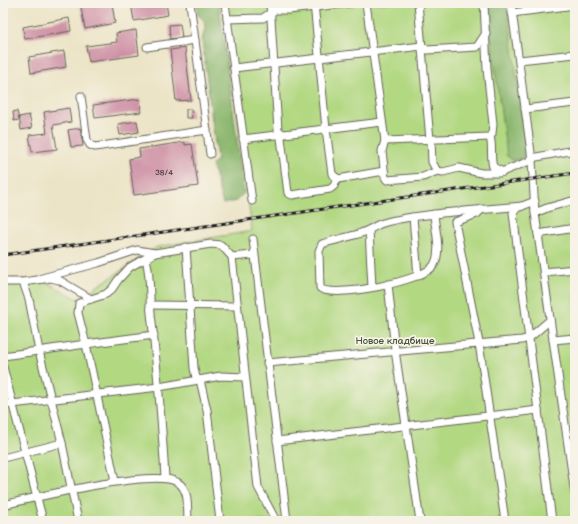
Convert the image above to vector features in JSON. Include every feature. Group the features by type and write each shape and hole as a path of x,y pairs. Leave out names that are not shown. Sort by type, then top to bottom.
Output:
{"lane":[{"path":"190,3 210,154"},
{"path":"225,3 252,200"},
{"path":"270,3 278,130 283,134"},
{"path":"227,19 263,18 267,17 275,10 314,5 351,3"},
{"path":"366,3 385,141 382,151 384,171 387,180 423,177 437,171 444,172 459,168 481,173 503,172 532,159 575,150"},
{"path":"418,3 432,162 437,171"},
{"path":"484,3 487,69 493,124 492,134 490,137 493,167 503,172"},
{"path":"511,3 532,159 535,213 575,494"},
{"path":"512,13 575,4"},
{"path":"314,5 318,59 332,174 337,178 384,171"},
{"path":"234,68 373,53 422,46 427,50 477,47 486,33"},
{"path":"147,47 195,40"},
{"path":"519,60 575,54"},
{"path":"81,96 87,140 95,147 207,130"},
{"path":"525,109 575,104"},
{"path":"243,139 382,122"},
{"path":"283,134 281,138 288,193 292,195 330,189 334,186 337,178"},
{"path":"385,141 490,137"},
{"path":"535,213 575,200"},
{"path":"535,201 517,208 513,212 552,521"},
{"path":"434,214 438,250 433,267 418,276 372,287 331,291 320,288 320,246 369,230 381,224 413,217 434,214 482,209 522,206"},
{"path":"482,209 477,214 455,222 479,343 505,521"},
{"path":"413,217 418,276"},
{"path":"538,234 575,228"},
{"path":"369,230 372,287"},
{"path":"253,239 253,255 287,521"},
{"path":"3,282 22,282 42,278 98,263 137,250 155,253 186,247 211,244 221,245 232,256 236,306 258,487 275,519 278,521"},
{"path":"186,247 194,368 196,378 200,380 207,410 220,521"},
{"path":"115,481 98,394 78,313 79,303 106,294 130,267 139,260 146,259 155,253"},
{"path":"232,256 253,255"},
{"path":"146,259 149,271 150,305 160,387 165,478"},
{"path":"544,272 575,269"},
{"path":"42,278 59,280 91,299"},
{"path":"22,282 29,299 39,351 73,490 78,521"},
{"path":"388,284 395,350 420,521"},
{"path":"150,305 189,304 236,306"},
{"path":"267,363 529,338 550,320"},
{"path":"3,356 154,336"},
{"path":"553,340 575,338"},
{"path":"3,367 42,521"},
{"path":"3,405 160,387 221,376 245,376"},
{"path":"277,441 538,410"},
{"path":"3,458 62,442"},
{"path":"3,505 115,481 169,478 178,482 186,492 188,521"}],"green space":[{"path":"197,3 219,3 244,193 236,201 223,204 212,165 217,159 202,40 205,29 204,20 198,15"},
{"name":"Новое кладбище","path":"223,3 575,3 575,521 3,521 3,278 46,282 78,299 157,247 252,231"},
{"path":"486,3 507,3 527,156 522,159 512,160 507,156"}],"building":[{"path":"80,3 112,3 115,23 85,29"},
{"path":"131,3 166,3 168,15 134,21"},
{"path":"69,18 71,31 25,39 23,27"},
{"path":"180,24 182,37 170,39 169,25"},
{"path":"136,30 139,55 89,62 86,46 117,42 116,33"},
{"path":"185,48 191,100 176,101 170,50"},
{"path":"64,51 66,67 31,73 29,57"},
{"path":"140,99 141,112 95,118 93,105"},
{"path":"69,108 71,122 53,125 57,149 32,152 29,135 47,133 44,112"},
{"path":"186,109 191,109 192,118 186,118"},
{"path":"17,111 19,120 14,121 13,112"},
{"path":"29,115 32,128 21,130 19,117"},
{"path":"137,121 139,132 120,135 118,124"},
{"path":"80,128 83,146 71,147 68,130"},
{"path":"185,142 185,145 192,144 198,186 134,195 129,159 140,157 139,149"}],"railway":[{"path":"3,255 575,173"}]}
